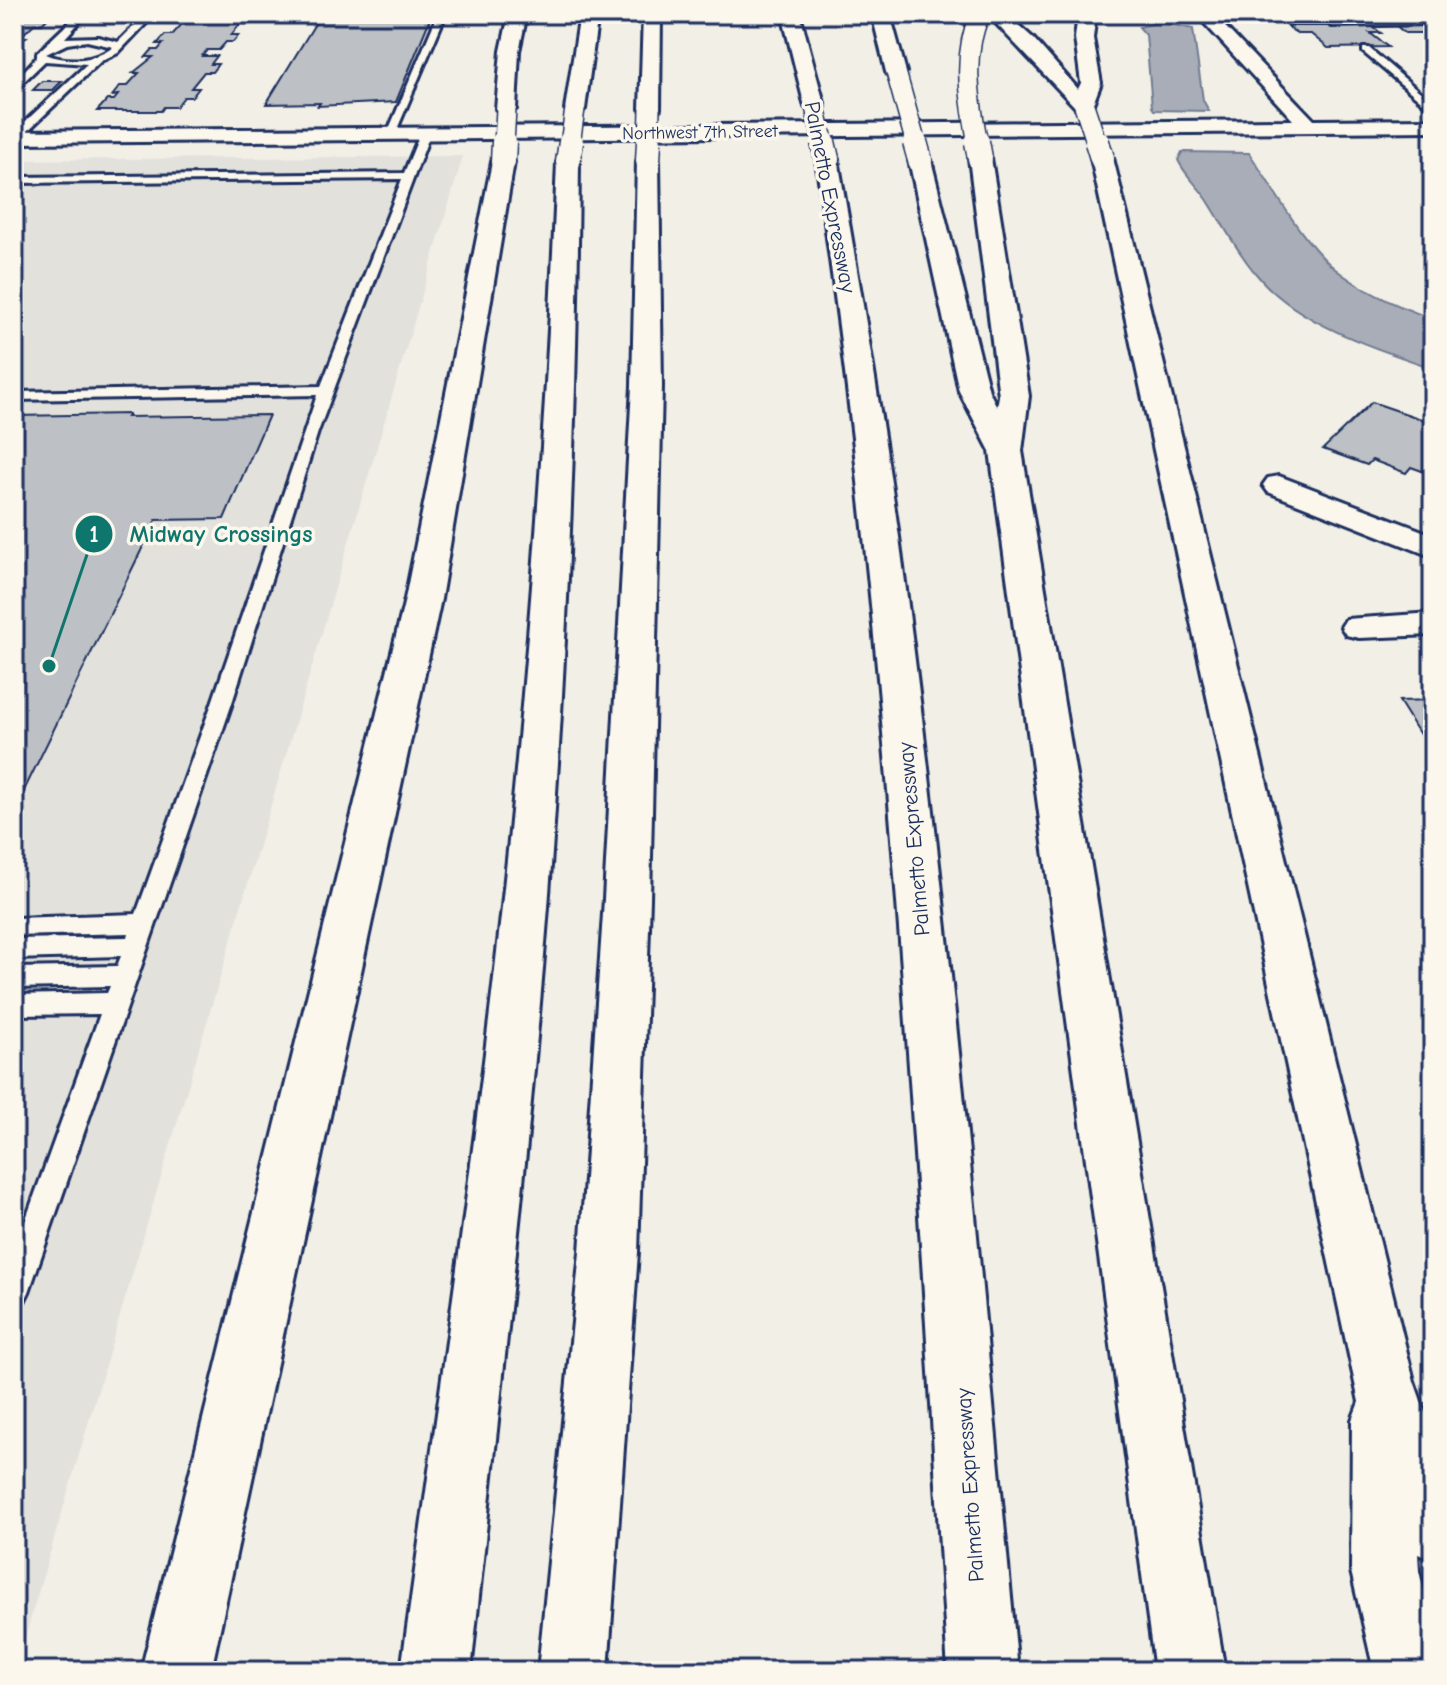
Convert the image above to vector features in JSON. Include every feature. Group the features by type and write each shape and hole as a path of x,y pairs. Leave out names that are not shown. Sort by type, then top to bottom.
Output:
{"highway":[{"path":"502,14 510,51"},
{"path":"176,1671 423,599 503,162 510,51 518,14"},
{"path":"569,14 575,109"},
{"path":"436,1671 525,906 565,294 568,162 589,14"},
{"path":"573,1671 609,1252 626,914 646,401 652,14"},
{"name":"Palmetto Expressway","path":"791,14 827,159 863,380 897,660 947,1198 983,1671"},
{"path":"881,14 920,160 974,391 1006,451"},
{"path":"980,14 966,48 967,74 1014,396 1006,451 1190,1671"},
{"path":"996,14 1027,42 1058,81 1083,103 1102,158 1383,1381 1433,1527"},
{"path":"1083,103 1091,83 1084,38 1087,14"},
{"path":"1383,1381 1385,1571 1409,1671"}],"street":[{"path":"1204,14 1310,127"},
{"name":"Northwest 7th Street","path":"15,137 1433,125"},
{"path":"1279,485 1433,547"},
{"path":"1359,627 1433,624"}],"lane":[{"path":"14,88 42,58 42,52 54,45 83,14"},
{"path":"42,58 66,62 99,58 114,52 116,45 151,14"},
{"path":"390,134 442,14"},
{"path":"1313,14 1332,23 1433,21"},
{"path":"54,45 86,39 116,45"},
{"path":"1366,50 1433,108"},
{"path":"15,137 99,58"},
{"path":"14,1292 221,706 325,390 425,134"},
{"path":"14,180 408,176"},
{"path":"14,396 325,390"},
{"path":"14,927 145,923"},
{"path":"14,949 136,946"},
{"path":"14,978 126,976"},
{"path":"14,1005 116,1003"}],"shaded area":[{"path":"1161,22 1193,29 1203,100 1209,111 1154,110 1152,107 1146,35 1139,27"},
{"path":"1182,152 1249,153 1310,243 1334,268 1381,298 1433,319 1433,368 1338,332 1315,321 1273,292 1244,258 1206,198 1181,166 1178,160"},
{"path":"463,156 15,1671 14,1671 14,160"}],"building":[{"path":"14,14 51,15 42,24 34,24 20,37 26,37 14,45"},
{"path":"247,14 245,17 253,17 247,24 240,24 231,35 239,35 233,42 226,42 219,50 207,50 202,56 217,56 211,64 218,64 212,72 204,72 191,88 199,88 192,97 184,97 176,107 164,107 161,111 97,111 107,100 114,100 118,95 112,96 120,86 127,86 139,73 133,73 153,57 146,57 152,50 158,50 163,44 157,44 165,35 172,35 184,22 178,22 184,15"},
{"path":"321,14 432,14 396,102 318,106 320,103 266,104"},
{"path":"1328,14 1417,14 1424,19 1335,20"},
{"path":"1395,25 1433,25 1433,33 1405,33"},
{"path":"1287,26 1371,26 1381,33 1370,33 1388,47 1328,48 1311,34 1297,34"},
{"path":"42,81 62,81 53,90 33,90"},
{"path":"1372,402 1433,423 1433,475 1411,467 1406,473 1372,460 1367,465 1323,449"},
{"path":"129,414 127,417 269,415 224,519 156,520 14,811 14,416"},
{"path":"1433,700 1433,749 1429,749 1399,701"}],"place":[{"name":"Midway Crossings","path":"49,666"}]}
